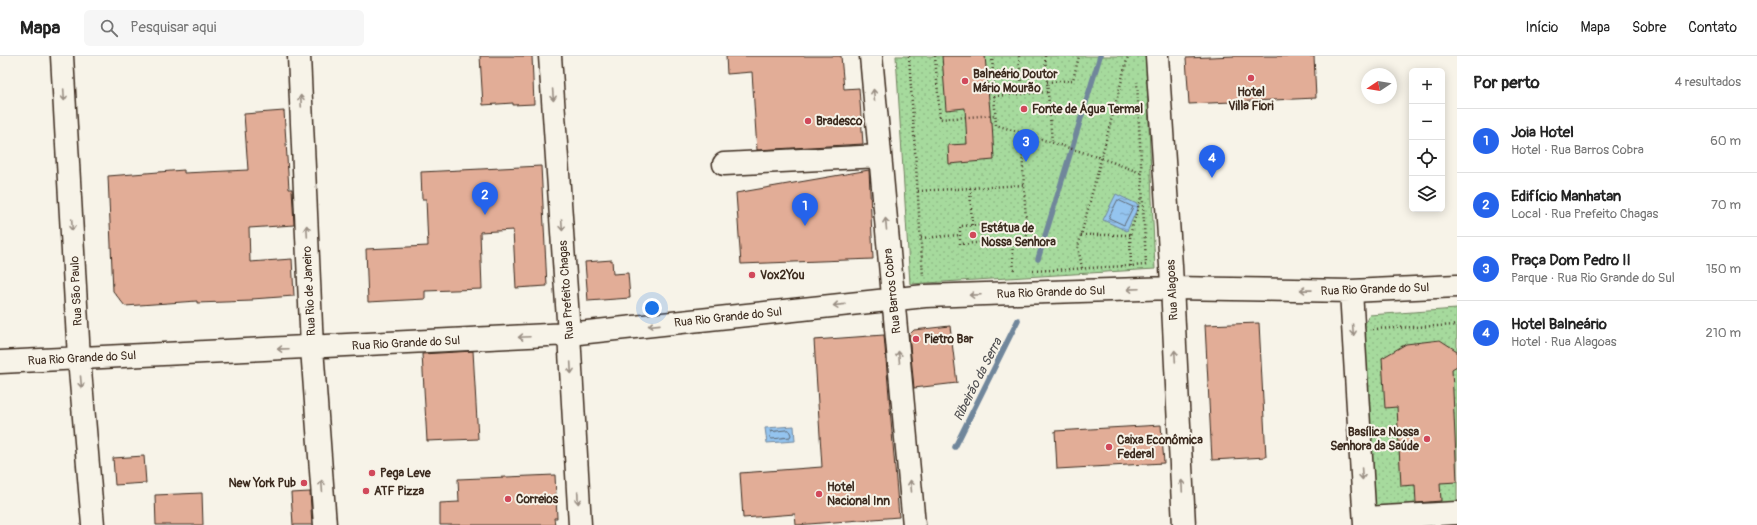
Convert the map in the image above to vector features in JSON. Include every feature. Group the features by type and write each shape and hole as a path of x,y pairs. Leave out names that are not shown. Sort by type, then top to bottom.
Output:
{"street":[{"name":"Rua São Paulo","path":"62,56 79,358 93,525"},
{"name":"Rua Rio de Janeiro","path":"299,56 312,348 325,525"},
{"name":"Rua Prefeito Chagas","path":"550,56 569,334 580,525"},
{"name":"Rua Barros Cobra","path":"871,56 914,525"},
{"name":"Rua Alagoas","path":"1157,56 1172,288 1184,525"},
{"path":"724,164 880,156"},
{"name":"Rua Rio Grande do Sul","path":"0,362 312,348 569,334 925,296 1172,288 1351,292 1457,286"},
{"path":"1351,292 1365,521 1457,513"}],"path":[{"path":"909,56 923,277 930,276"},
{"path":"935,56 940,119 996,115"},
{"path":"992,56 996,125 1101,158 1141,173"},
{"path":"1019,56 1022,94"},
{"path":"1045,56 1052,142"},
{"path":"1047,82 1073,80 1079,56"},
{"path":"1082,268 1078,247 1128,56"},
{"path":"1029,271 1146,265 1137,80"},
{"path":"994,96 1048,92"},
{"path":"982,243 981,225 960,226 960,244 982,243 1027,240 1021,132"},
{"path":"918,191 1024,185"},
{"path":"970,188 972,226"},
{"path":"1131,266 1130,235 1142,195"},
{"path":"921,238 960,235"},
{"path":"1081,235 1130,235"},
{"path":"1012,241 1014,272"},
{"path":"1006,272 1021,271"},
{"path":"1372,329 1457,325"}],"green space":[{"path":"896,56 1146,56 1155,269 910,284"},
{"path":"1457,309 1457,525 1375,525 1364,326 1369,315"}],"water":[{"path":"1116,194 1139,205 1127,231 1103,220"},
{"path":"794,426 795,441 767,443 765,428"}],"building":[{"path":"480,56 532,56 534,104 513,105 513,103 483,105"},
{"name":"Bradesco","path":"726,56 841,56 844,89 859,88 863,144 757,150 752,72 727,74"},
{"path":"942,56 985,56 992,122 994,160 949,164 948,145 967,144 965,108 946,110"},
{"name":"Hotel Villa Fiori","path":"1235,56 1314,56 1316,98 1189,104 1186,58"},
{"path":"284,111 289,189 292,189 294,225 249,228 250,262 292,259 294,296 252,299 252,301 197,303 197,301 125,306 113,291 108,176 184,170 184,173 248,170 244,114"},
{"path":"541,166 547,286 516,288 513,230 480,232 482,289 425,291 425,299 368,302 366,249 428,246 426,199 422,199 421,172"},
{"path":"869,170 873,259 741,264 736,193"},
{"path":"612,260 613,274 628,273 630,298 588,301 585,262"},
{"path":"1259,323 1266,457 1212,460 1205,325"},
{"path":"950,326 957,383 914,388 909,335 914,330"},
{"path":"884,335 899,517 796,525 795,514 743,518 740,473 822,467 814,340"},
{"name":"Basílica Nossa Senhora da Saúde","path":"1440,340 1457,351 1457,366 1452,369 1457,482 1440,483 1441,501 1416,503 1415,485 1401,486 1397,407 1385,408 1382,358 1406,344"},
{"path":"473,351 478,439 427,441 422,354"},
{"name":"Caixa Econômica Federal","path":"1161,425 1164,463 1057,469 1055,431"},
{"path":"144,456 146,483 115,485 113,458"},
{"name":"Correios","path":"555,475 557,518 554,518 555,525 440,525 440,503 459,502 458,479"},
{"path":"310,492 312,525 293,525 291,493"},
{"path":"202,493 203,525 156,525 155,495"}],"waterway":[{"name":"Ribeirão da Serra","path":"1038,259 1100,56"},
{"name":"Ribeirão da Serra","path":"955,447 1018,320"}],"place":[{"name":"Hotel Villa Fiori","path":"1251,78"},
{"name":"Balneário Doutor Mário Mourão","path":"965,81"},
{"name":"Fonte de Água Termal","path":"1024,109"},
{"name":"Bradesco","path":"808,121"},
{"name":"Praça Dom Pedro II","path":"1026,162"},
{"name":"Hotel Balneário","path":"1212,178"},
{"name":"Edifício Manhatan","path":"485,215"},
{"name":"Joia Hotel","path":"805,226"},
{"name":"Estátua de Nossa Senhora","path":"973,235"},
{"name":"Vox2You","path":"752,275"},
{"name":"Pietro Bar","path":"916,339"},
{"name":"Basílica Nossa Senhora da Saúde","path":"1427,439"},
{"name":"Caixa Econômica Federal","path":"1109,447"},
{"name":"Pega Leve","path":"372,473"},
{"name":"New York Pub","path":"304,483"},
{"name":"ATF Pizza","path":"366,491"},
{"name":"Hotel Nacional Inn","path":"819,494"},
{"name":"Correios","path":"508,499"}]}
